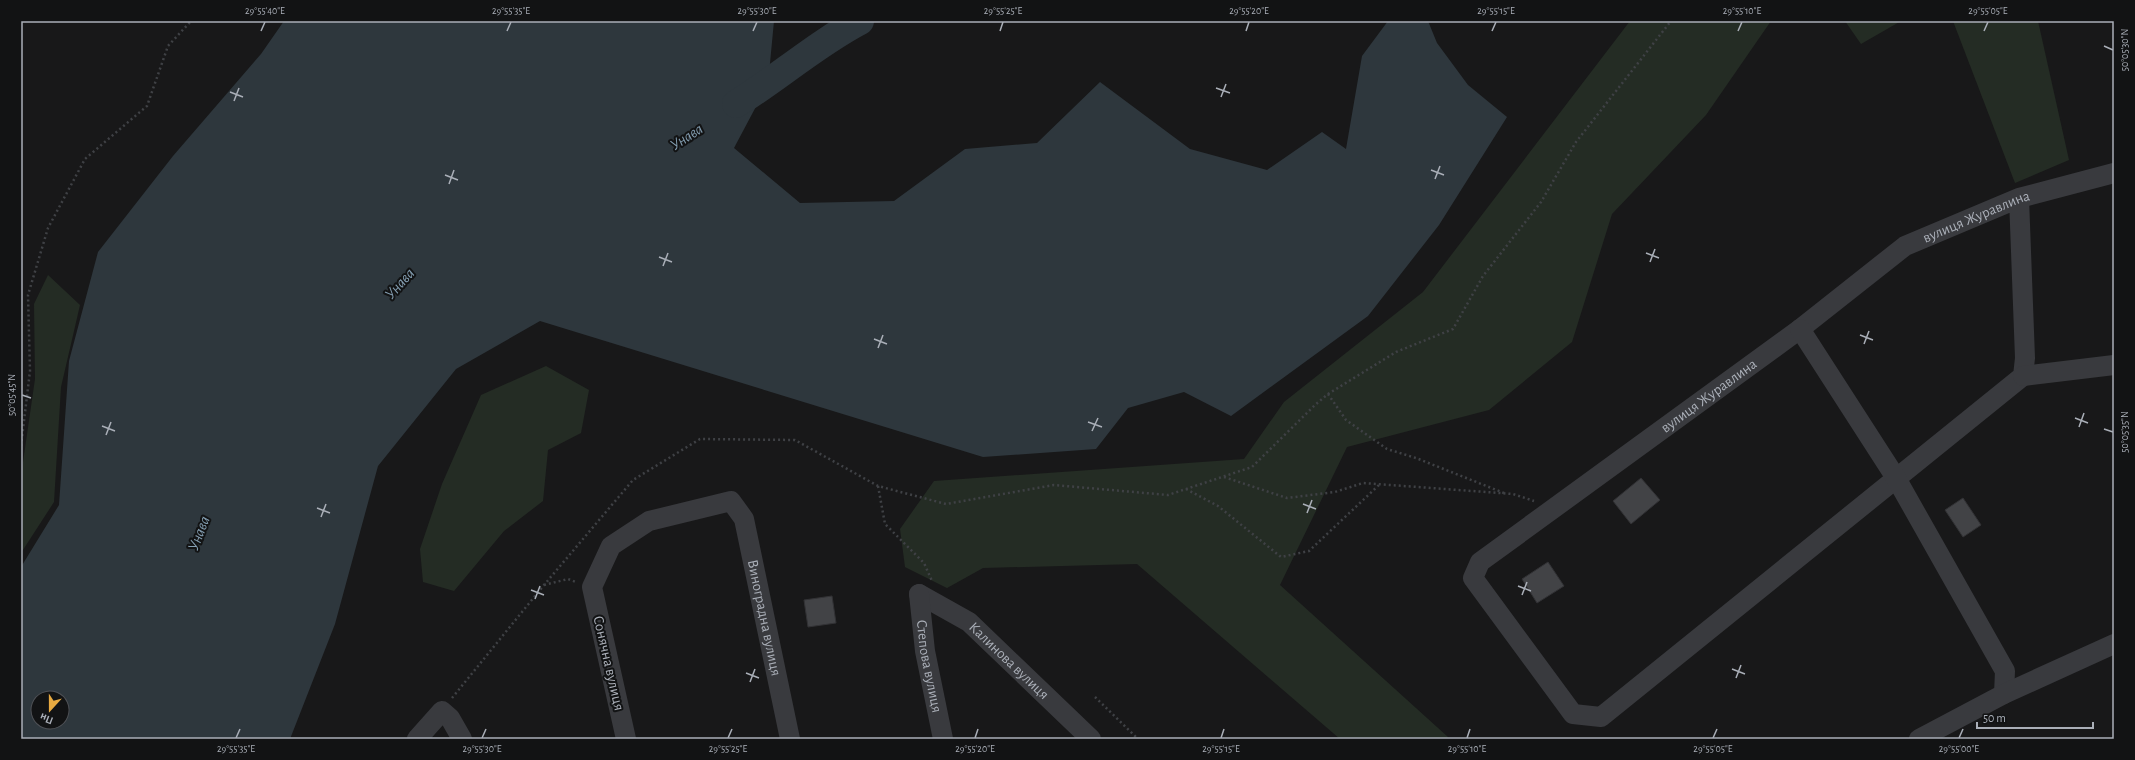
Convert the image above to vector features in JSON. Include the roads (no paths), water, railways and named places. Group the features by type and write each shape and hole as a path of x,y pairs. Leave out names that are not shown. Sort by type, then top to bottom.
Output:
{"street":[{"name":"вулиця Журавлина","path":"1896,478 1601,717 1574,714 1473,578 1480,562 1800,329 1905,246 2018,198 2114,173"},
{"path":"2018,198 2025,358 2023,376"},
{"path":"1800,329 1896,478 2005,671 2004,694"},
{"path":"1896,478 2023,376 2114,365"},
{"name":"Сонячна вулиця","path":"626,739 592,587 611,546 649,521 731,501"},
{"name":"Виноградна вулиця","path":"731,501 744,519 790,739"},
{"name":"Степова вулиця","path":"926,588 925,651 943,739"},
{"name":"Калинова вулиця","path":"926,588 969,622 1091,739"},
{"path":"1919,739 2004,694 2114,644"},
{"path":"417,739 442,711 450,718 462,739"}],"water":[{"path":"284,21 774,21 768,84 734,148 800,203 894,201 965,149 1037,143 1100,82 1190,149 1267,170 1322,132 1346,149 1362,56 1388,21 1428,21 1437,43 1468,85 1507,117 1439,225 1368,316 1231,416 1184,392 1128,408 1096,449 983,457 540,321 456,369 378,466 335,624 290,739 21,739 21,567 59,505 69,361 98,252 173,156 261,54"}],"waterway":[{"name":"Унава","path":"736,104 828,40 860,21"}]}
